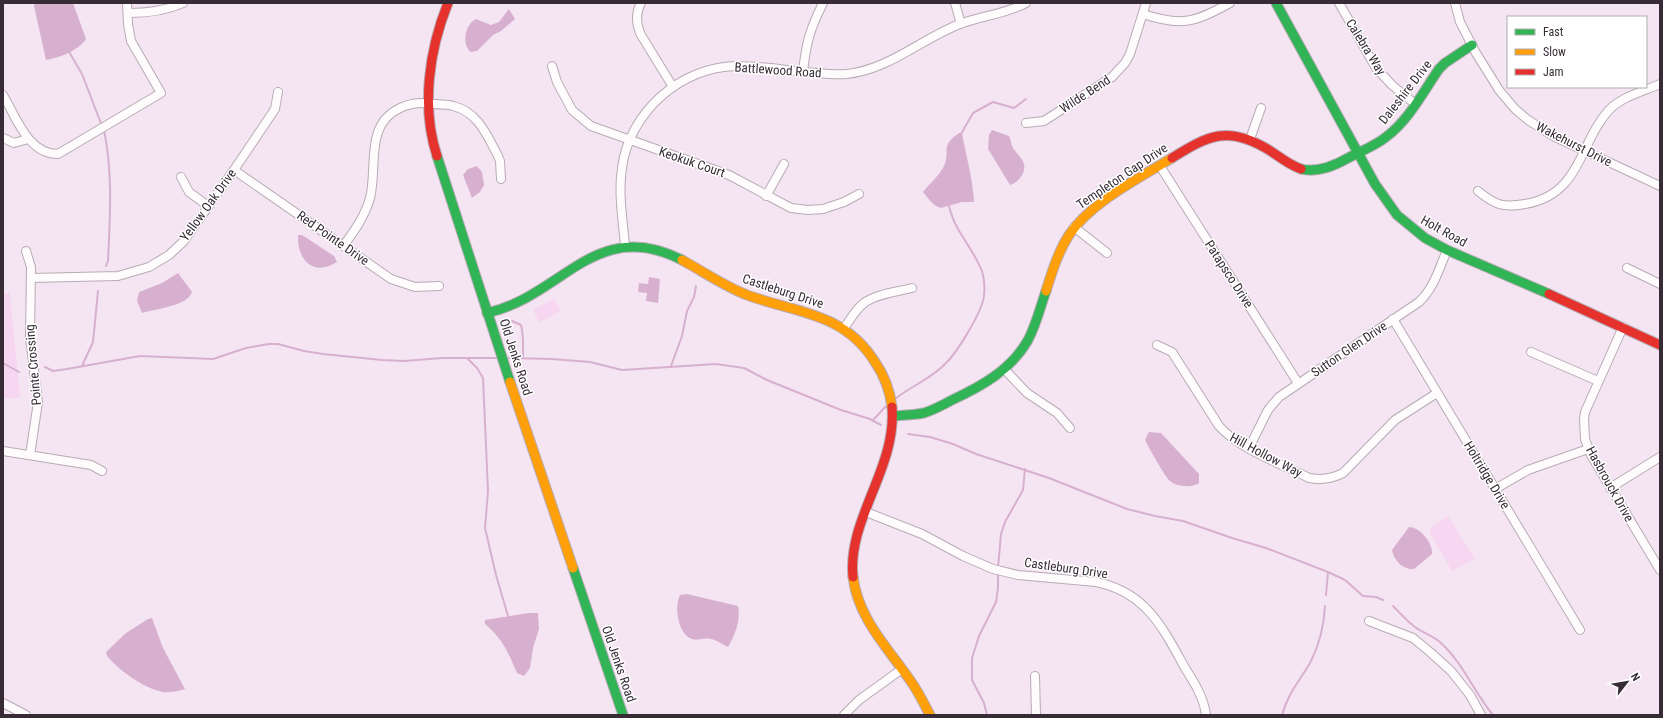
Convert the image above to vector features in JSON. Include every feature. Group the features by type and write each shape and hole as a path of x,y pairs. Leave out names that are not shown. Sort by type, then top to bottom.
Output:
{"street":[{"path":"3,95 28,139 42,150 50,154 58,154 161,93 131,41 127,3"},
{"path":"128,13 152,13 172,8 183,3"},
{"name":"Old Jenks Road","path":"448,3 439,23 432,51 428,78 428,103 434,148 487,313 623,715"},
{"path":"640,3 637,11 638,28 673,87"},
{"path":"803,72 805,47 808,35 823,3"},
{"path":"955,3 961,24"},
{"name":"Battlewood Road","path":"625,246 621,185 623,163 629,140 645,113 660,97 673,87 693,76 722,68 749,67 842,74 866,70 893,60 961,24 1026,3"},
{"name":"Wilde Bend","path":"1026,123 1044,121 1112,77 1125,63 1130,54 1146,3"},
{"path":"1143,14 1166,21 1184,22 1202,17 1230,3"},
{"name":"Holt Road","path":"1276,3 1375,184 1397,215 1424,238 1447,250 1534,287 1660,345"},
{"name":"Calebra Way","path":"1339,3 1376,68 1392,85 1415,104"},
{"name":"Wakehurst Drive","path":"1454,3 1460,22 1472,45 1499,90 1515,109 1540,129 1660,186"},
{"name":"Daleshire Drive","path":"1358,154 1385,138 1400,123 1415,104 1444,63 1472,45"},
{"name":"Keokuk Court","path":"552,66 560,90 572,110 577,116 591,126 725,173 791,208 808,210 830,208 859,194"},
{"path":"1478,191 1494,204 1519,205 1537,201 1561,187 1573,173 1601,120 1610,109 1622,101 1660,84"},
{"name":"Yellow Oak Drive","path":"31,278 118,276 149,267 169,255 184,241 275,109 278,92"},
{"path":"344,245 360,222 367,207 372,189 376,136 383,122 394,111 406,105 419,102 455,106 463,109 475,117 498,156 500,161 501,179"},
{"path":"1250,139 1261,108"},
{"name":"Templeton Gap Drive","path":"893,416 923,413 932,410 986,383 1005,370 1028,340 1035,324 1059,252 1080,219 1095,206 1196,142 1214,136 1231,135 1250,139 1295,167 1308,170 1331,166 1358,154"},
{"path":"3,138 14,143 28,139"},
{"path":"766,196 784,164"},
{"name":"Patapsco Drive","path":"1160,166 1298,383"},
{"name":"Red Pointe Drive","path":"234,170 400,283 415,287 439,286"},
{"path":"181,177 189,192 208,206"},
{"path":"1074,227 1106,253"},
{"name":"Castleburg Drive","path":"487,313 512,306 527,298 595,254 625,246 647,247 668,253 747,295 829,320 844,328 864,345 877,364 887,385 893,416 891,437 887,454 857,534 853,551 852,569 857,598 868,621 920,694 930,715"},
{"name":"Sutton Glen Drive","path":"1249,448 1274,403 1279,397 1419,302 1429,291 1447,250"},
{"name":"Pointe Crossing","path":"26,251 30,262 30,338 38,402 30,455"},
{"path":"1627,268 1660,284"},
{"path":"844,328 856,310 864,303 912,288"},
{"name":"Holtridge Drive","path":"1393,319 1580,630"},
{"name":"Hasbrouck Drive","path":"1623,327 1589,402 1584,419 1585,439 1588,449 1610,488 1660,570"},
{"name":"Hill Hollow Way","path":"1157,345 1172,352 1219,426 1226,434 1249,448 1309,478 1322,479 1334,477 1348,468 1395,420 1437,393"},
{"path":"1531,352 1598,381"},
{"path":"1005,370 1027,393 1057,413 1070,428"},
{"path":"1495,489 1528,470 1588,449"},
{"path":"3,451 91,465 102,471"},
{"path":"1610,488 1660,458"},
{"name":"Castleburg Drive","path":"866,512 922,534 962,556 993,569 1018,574 1096,582 1105,584 1131,596 1150,612 1164,630 1197,689 1206,715"},
{"path":"1369,621 1413,638 1430,652 1451,671 1470,696 1481,715"},
{"path":"844,715 859,700 902,669"},
{"path":"1035,676 1036,715"},
{"path":"3,703 26,715"}],"shaded area":[{"path":"35,3 73,3 86,39 83,43 68,53 46,60 34,6"},
{"path":"509,9 515,19 501,31 493,35 477,51 471,52 466,45 465,40 469,25 476,19 491,25 499,22"},
{"path":"992,130 1009,136 1013,148 1024,164 1024,171 1021,177 1010,185 988,149 989,135"},
{"path":"959,133 962,133 971,176 974,202 962,202 941,208 933,204 923,192 944,166 946,161 947,145"},
{"path":"477,166 482,172 484,185 480,192 472,198 463,175 468,169"},
{"path":"298,235 302,235 334,256 337,262 321,268 308,264 300,252"},
{"path":"178,273 192,292 189,297 178,304 142,313 137,301 139,292 162,283"},
{"path":"649,277 660,279 658,303 646,301 647,293 638,292 639,283 648,284"},
{"path":"10,293 20,398 3,398 3,294"},
{"path":"554,299 561,311 539,322 533,310"},
{"path":"1149,432 1161,433 1199,474 1199,483 1192,486 1184,486 1176,485 1170,481 1145,440"},
{"path":"1448,516 1475,559 1452,571 1430,533 1431,527"},
{"path":"1409,527 1417,530 1425,536 1432,550 1432,554 1414,569 1406,568 1400,564 1395,558 1392,550"},
{"path":"687,594 738,606 739,617 737,627 728,647 718,641 708,639 695,640 686,635 678,619 677,606 680,595"},
{"path":"538,613 539,629 533,648 530,668 524,676 517,673 501,641 485,624 485,620"},
{"path":"152,618 163,648 185,689 174,692 155,690 132,678 107,656 106,652 126,633"}],"waterway":[{"path":"68,50 82,74 102,126"},
{"path":"961,134 973,113 993,102 1014,108 1026,99"},
{"path":"104,130 110,179 108,261 106,266"},
{"path":"895,399 934,374 950,359 979,312 984,296 984,280 980,265 955,224 949,203"},
{"path":"671,366 682,336 687,311 694,297 696,286"},
{"path":"82,366 93,342 98,291"},
{"path":"512,321 521,325 523,337 523,358"},
{"path":"45,367 53,371 140,356 213,359 246,348 269,344 278,344 323,354 382,360 404,361 442,358 498,358"},
{"path":"467,358 477,368 483,378 488,491 485,528 496,575 508,616"},
{"path":"507,358 590,362 622,370 716,364 744,368 767,380 841,410 870,419 881,425"},
{"path":"3,363 19,372"},
{"path":"873,420 888,404"},
{"path":"908,434 930,437 953,444 976,454 1049,478 1127,509 1183,521 1266,548 1345,580 1363,596 1376,597 1383,600"},
{"path":"998,568 1001,534 1005,522 1023,490 1025,469"},
{"path":"1326,595 1328,572"},
{"path":"987,715 984,703 972,680 972,658 979,636 996,602 998,573"},
{"path":"1282,715 1284,707 1310,663 1319,642 1324,621 1325,606"},
{"path":"1393,606 1412,625 1432,636 1449,651 1456,659 1493,715"}],"traffic: fast":[{"path":"1276,3 1375,184 1397,215 1425,238 1447,250 1549,294"},
{"path":"1301,169 1314,170 1337,164 1382,140 1409,114 1439,69 1445,63 1472,45"},
{"path":"437,156 510,382"},
{"path":"487,313 514,304 580,264 602,253 626,247 652,249 682,260"},
{"path":"893,416 920,414 942,406 995,376 1013,360 1028,340 1036,322 1046,291"},
{"path":"573,568 623,715"}],"traffic: slow":[{"path":"1046,291 1062,248 1078,223 1089,212 1116,192 1172,158"},
{"path":"682,260 722,283 747,295 818,316 849,333 863,346 881,372 890,395 892,407"},
{"path":"510,382 573,568"},
{"path":"853,577 856,592 868,620 915,687 930,715"}],"traffic: jam":[{"path":"437,156 429,118 429,79 436,40 448,3"},
{"path":"1172,158 1208,139 1230,135 1242,137 1255,142 1301,169"},
{"path":"1549,294 1660,345"},
{"path":"853,577 853,556 857,535 887,451 892,429 892,407"}]}
